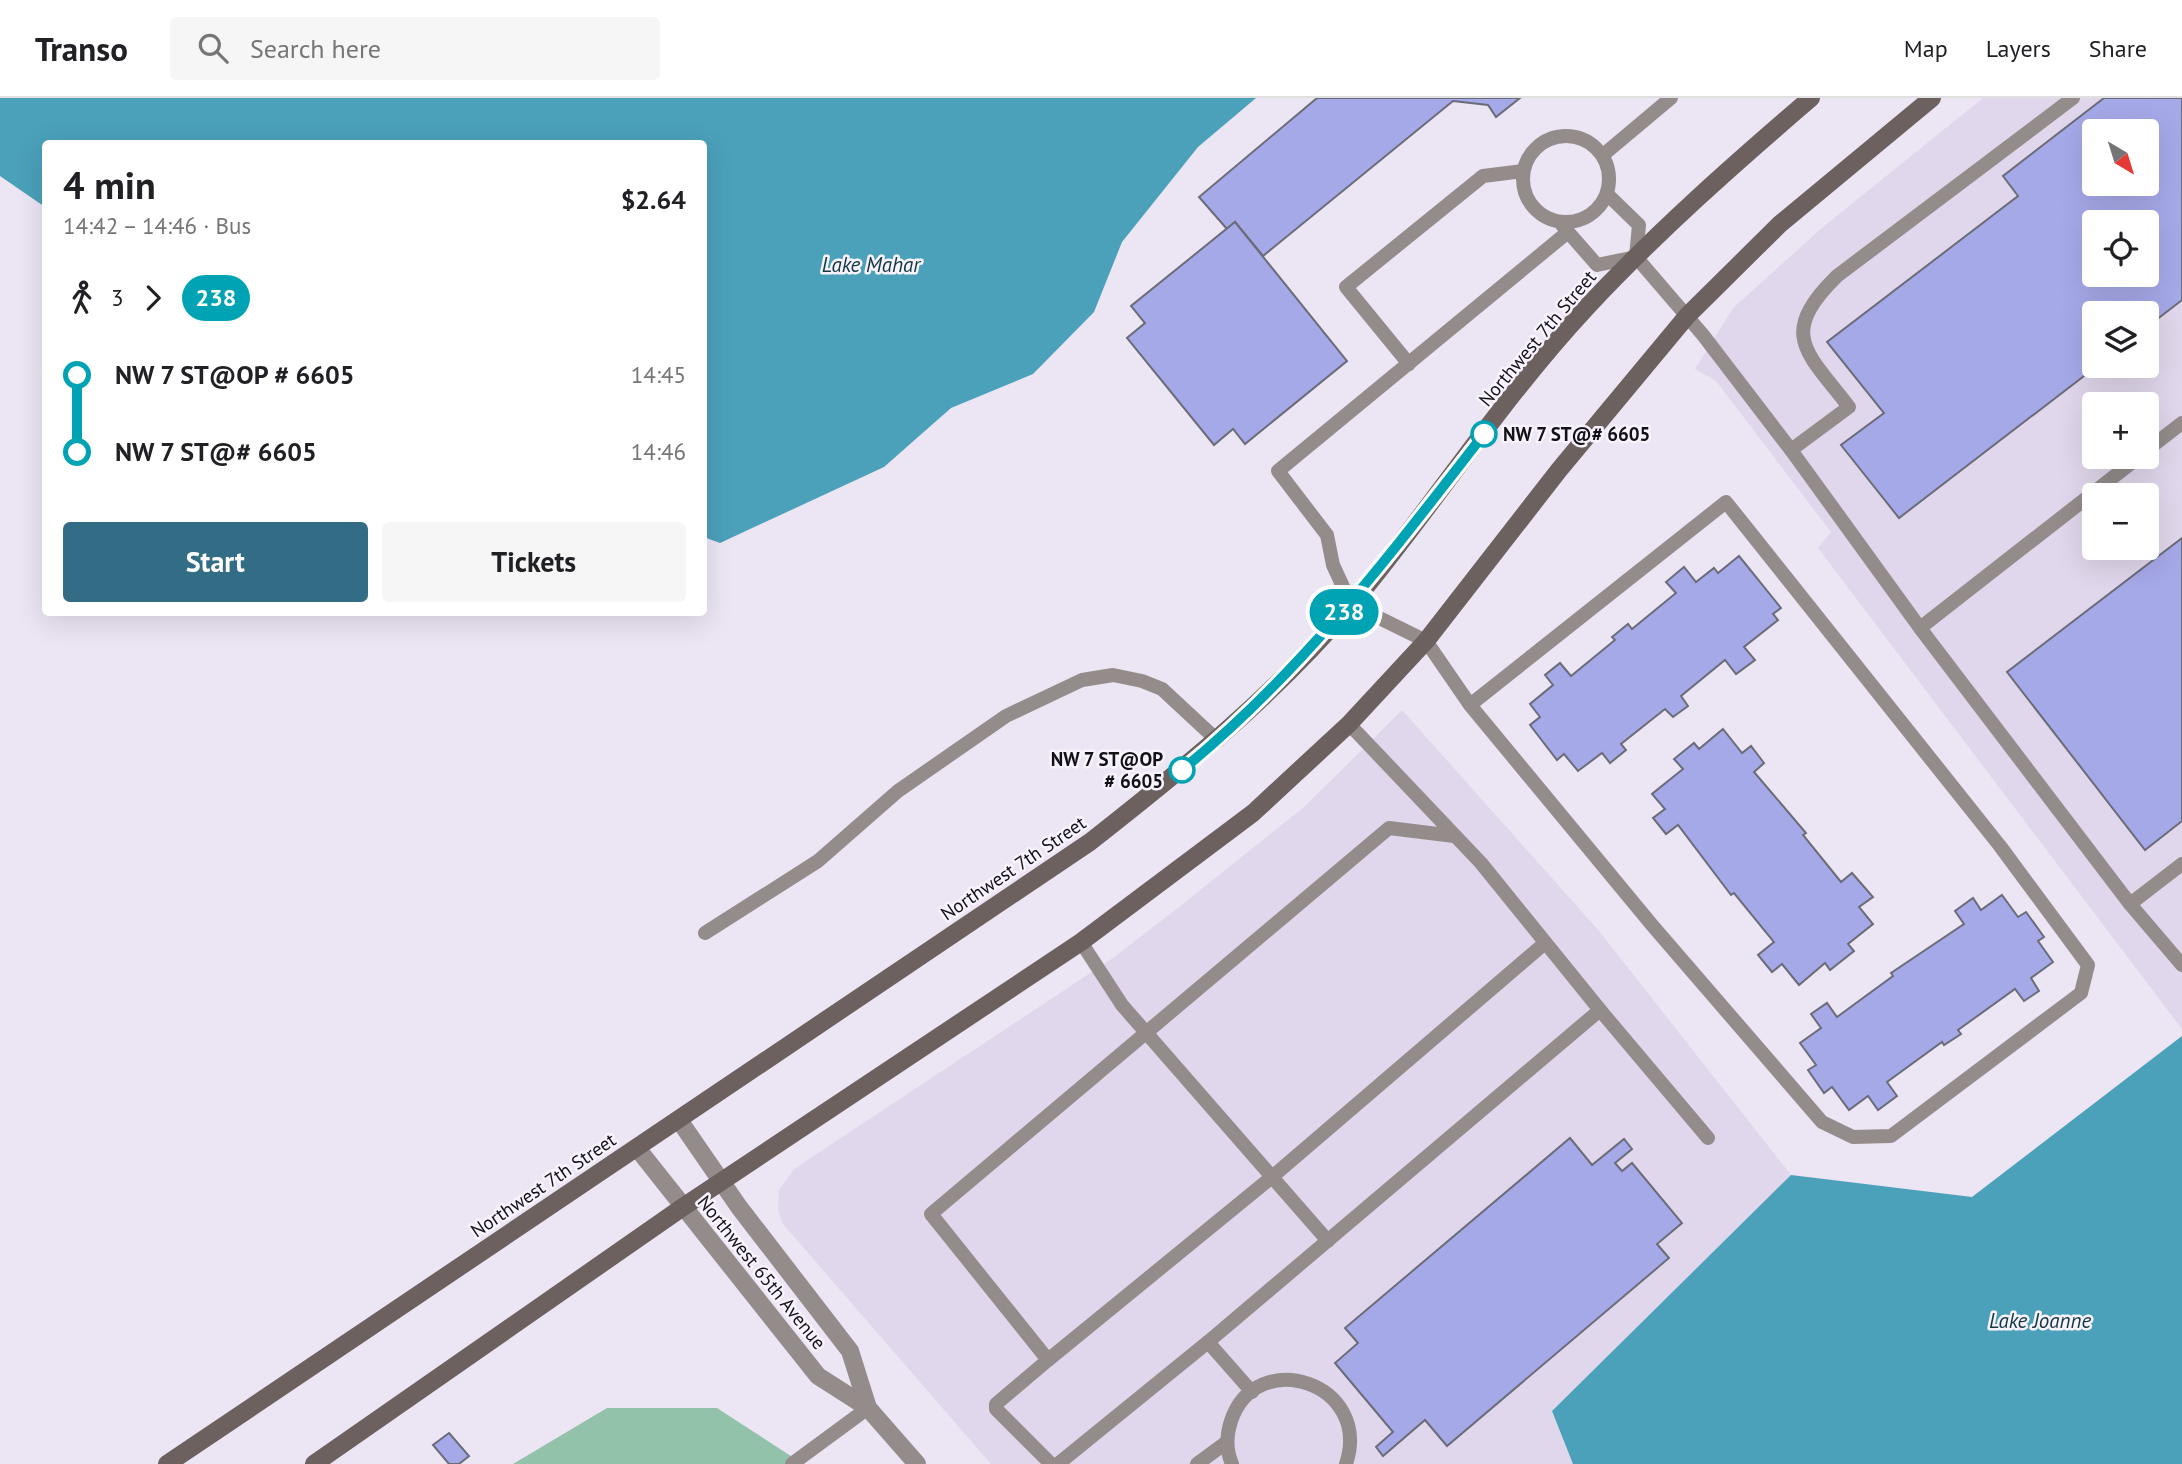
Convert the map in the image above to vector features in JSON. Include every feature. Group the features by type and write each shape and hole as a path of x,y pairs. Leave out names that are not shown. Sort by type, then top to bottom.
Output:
{"main road":[{"name":"Northwest 7th Street","path":"167,1464 1090,842 1218,741 1274,688 1351,604 1554,345 1687,207 1811,98"},
{"path":"314,1464 683,1207 1081,942 1253,813 1349,724 1426,641 1567,459 1687,316 1780,224 1932,98"}],"street":[{"name":"Northwest 65th Avenue","path":"679,1120 850,1351 868,1408"},
{"name":"Northwest 65th Avenue","path":"637,1148 818,1376 868,1408 917,1464"}],"lane":[{"path":"1603,155 1671,98"},
{"path":"1791,450 1849,407 1807,351 1801,333 1805,316 1818,295 1837,276 2073,98"},
{"path":"1470,705 1726,502 2000,846 2088,965 2081,992 1891,1136 1853,1137 1822,1122 1652,925 1470,705 1426,641 1351,604 1333,565 1327,535 1278,471 1520,272 1563,227 1592,213 1607,194 1609,174 1603,155 1583,139 1558,136 1536,148 1523,171 1527,198 1545,217 1563,227 1597,265 1636,257"},
{"path":"1409,364 1346,287 1483,176 1523,171"},
{"path":"1607,194 1639,225 1636,257 1687,316 1791,450 1920,628 2130,904 2182,965"},
{"path":"2159,441 2182,423"},
{"path":"1920,628 2124,469"},
{"path":"705,933 818,861 898,791 1006,716 1082,680 1114,675 1162,689 1218,741"},
{"path":"1349,724 1481,863 1600,1010 1709,1138"},
{"path":"1048,1360 931,1214 1148,1034 1389,828 1454,836"},
{"path":"2130,904 2182,864"},
{"path":"1081,942 1122,1005 1328,1241"},
{"path":"1051,1464 996,1409 996,1404 1272,1177 1545,943"},
{"path":"1058,1464 1208,1342 1600,1010"},
{"path":"1208,1342 1252,1392"},
{"path":"1232,1464 1227,1442 1233,1414 1252,1392 1268,1383 1286,1379 1305,1381 1322,1388 1336,1400 1346,1415 1350,1433 1346,1464"},
{"path":"792,1464 868,1408"},
{"path":"1197,1464 1227,1442"}],"shaded area":[{"path":"1983,98 2182,98 2182,1029 1818,548 1831,532 1716,381 1695,369 1733,308 1823,227"},
{"path":"1402,710 1599,931 1791,1175 1552,1411 1573,1464 991,1464 783,1224 778,1210 779,1190 794,1169 1113,958 1304,807"}],"green space":[{"path":"607,1408 717,1408 803,1464 513,1464"}],"water":[{"name":"Lake Mahar","path":"0,98 1256,98 1198,147 1122,242 1094,312 1033,374 951,408 884,467 720,543 707,538 707,140 42,140 42,205 0,176"},
{"name":"Lake Joanne","path":"2182,1036 2182,1464 1573,1464 1552,1411 1791,1175 1972,1197"}],"building":[{"path":"1317,98 1520,98 1496,117 1488,105 1453,101 1263,256 1235,222 1227,229 1199,197"},
{"path":"2104,98 2182,98 2182,300 2159,318 2159,301 2082,301 2082,378 1899,518 1841,445 1884,413 1827,342 2018,196 2003,176"},
{"path":"1235,222 1347,361 1245,444 1233,429 1214,445 1127,338 1145,323 1131,306"},
{"path":"2182,538 2182,821 2145,850 2007,672 2153,560 2159,560 2159,556"},
{"path":"1739,556 1781,608 1773,614 1778,620 1744,647 1755,660 1736,674 1725,660 1681,696 1688,706 1673,717 1665,709 1621,744 1626,750 1610,763 1602,753 1578,771 1564,754 1557,760 1530,725 1540,717 1530,704 1553,685 1545,675 1560,663 1571,676 1615,640 1612,637 1628,624 1632,629 1676,593 1666,582 1684,567 1696,582 1714,568 1718,573"},
{"path":"1723,729 1742,753 1751,746 1764,763 1754,772 1806,833 1803,835 1841,882 1852,873 1873,897 1859,907 1873,924 1848,944 1854,951 1830,970 1825,963 1799,985 1782,964 1772,972 1758,955 1774,942 1734,893 1731,895 1678,825 1666,834 1653,818 1665,809 1652,794 1683,769 1674,759 1694,743 1699,749"},
{"path":"2002,895 2018,917 2026,912 2044,937 2038,941 2053,962 2031,978 2039,991 2024,1001 2015,989 1958,1030 1961,1034 1944,1045 1942,1042 1887,1082 1897,1096 1878,1110 1868,1096 1849,1110 1832,1087 1824,1093 1808,1070 1816,1065 1800,1043 1821,1028 1811,1014 1827,1003 1837,1017 1893,976 1891,973 1964,924 1955,911 1973,898 1981,910"},
{"path":"1570,1138 1592,1165 1624,1139 1632,1149 1615,1163 1622,1171 1632,1163 1682,1223 1657,1244 1669,1258 1447,1446 1425,1420 1383,1456 1376,1447 1393,1432 1335,1363 1358,1343 1345,1328"},
{"path":"449,1433 469,1456 459,1464 449,1464 433,1445"}],"bus line":[{"name":"238","path":"1182,770 1265,697 1309,651 1351,604 1484,434"}],"place":[{"name":"NW 7 ST@# 6605","path":"1484,434"},
{"name":"NW 7 ST@OP # 6605","path":"1182,770"}]}
